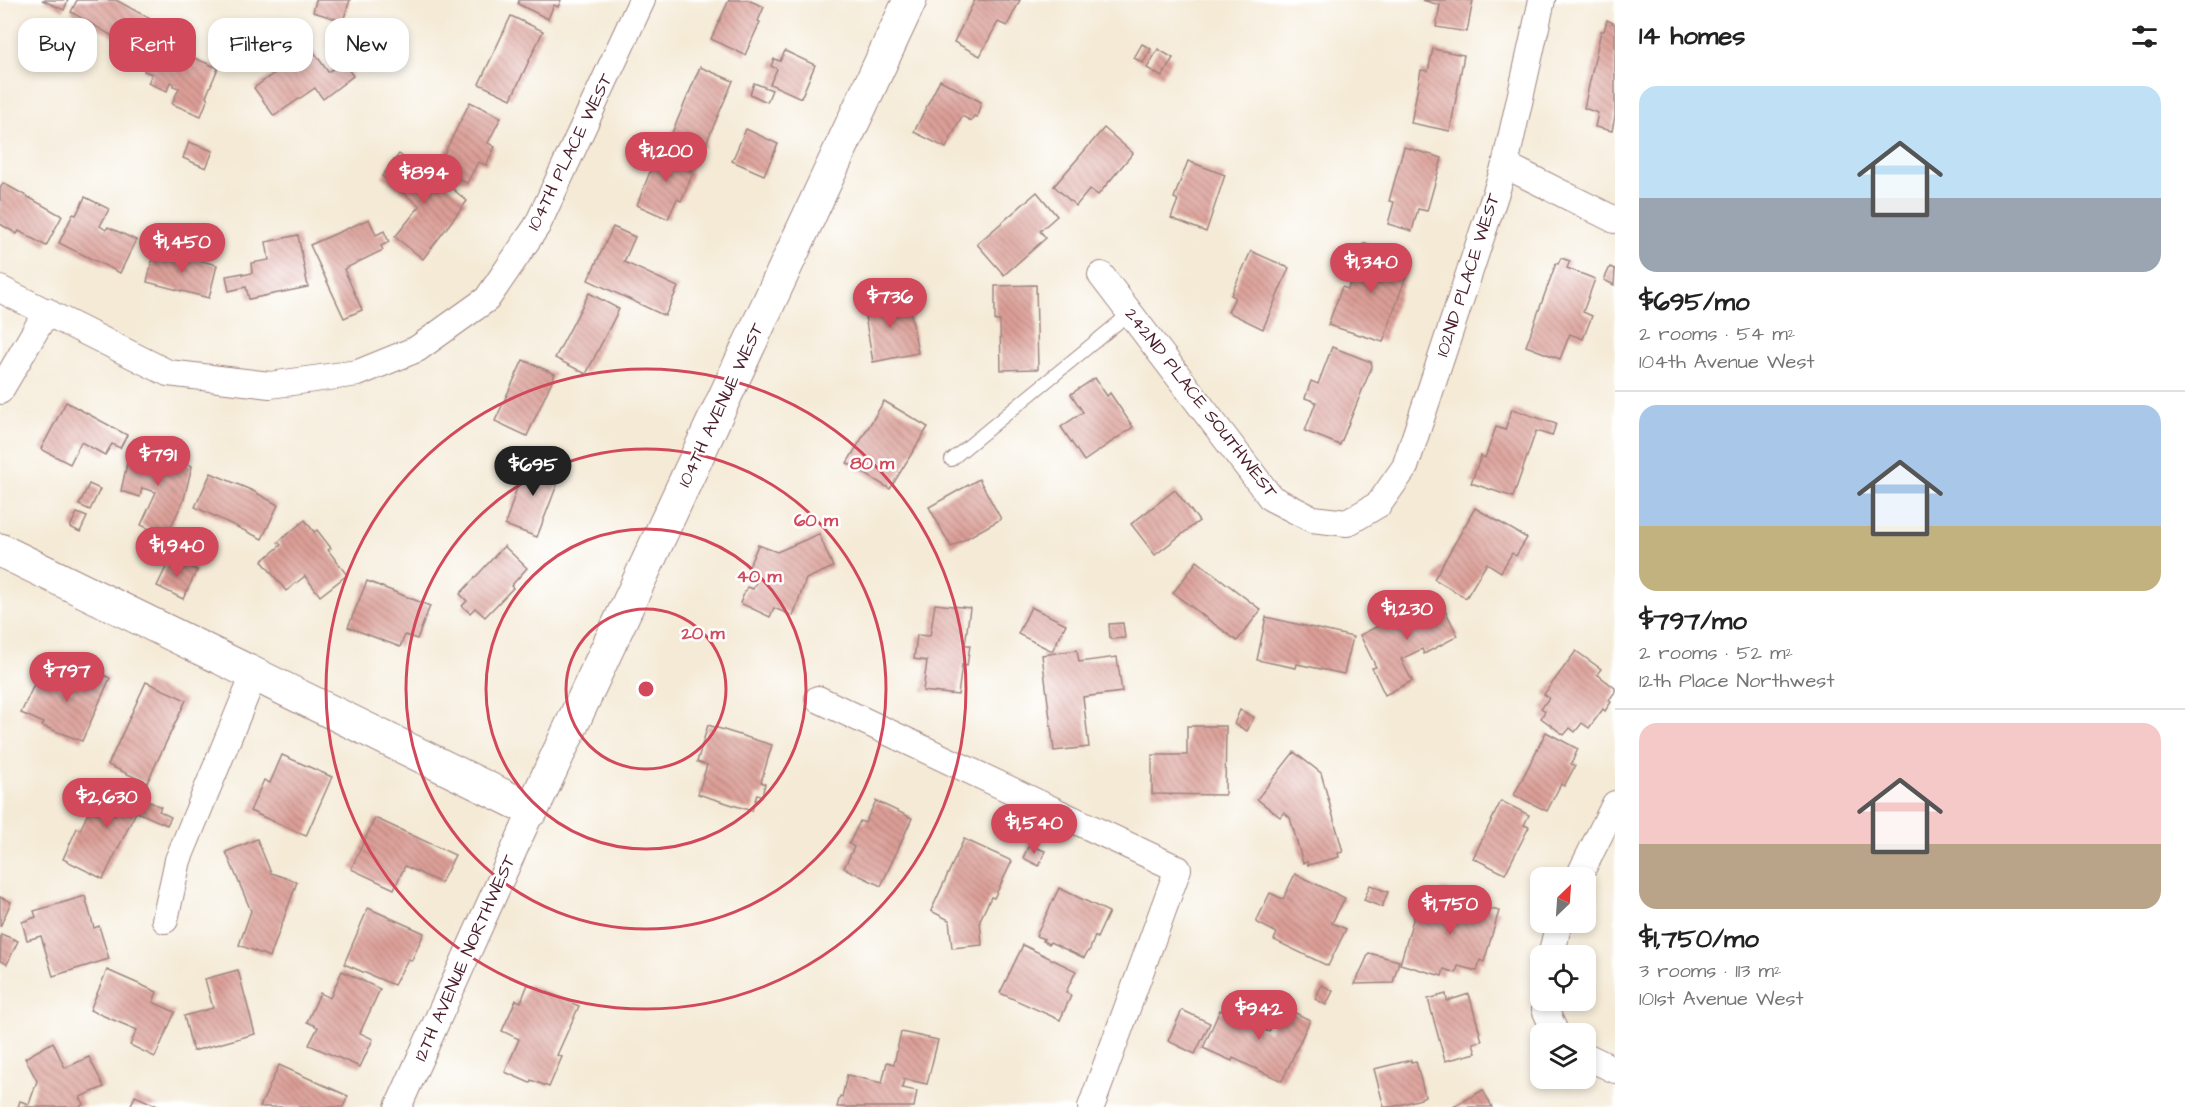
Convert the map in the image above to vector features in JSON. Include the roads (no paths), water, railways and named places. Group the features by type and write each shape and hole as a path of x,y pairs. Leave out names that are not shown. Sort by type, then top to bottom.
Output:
{"street":[{"name":"104TH PLACE WEST","path":"47,311 168,373 270,385 358,373 417,348 487,299 537,226 642,0"},
{"name":"104TH AVENUE WEST","path":"532,810 910,0"},
{"name":"102ND PLACE WEST","path":"1347,523 1379,504 1405,467 1504,165 1542,0"},
{"path":"1504,165 1615,220"},
{"name":"242ND PLACE SOUTHWEST","path":"1101,275 1271,498 1312,519 1347,523"},
{"path":"0,290 47,311 0,391"},
{"path":"0,550 532,810"},
{"path":"165,920 178,860 254,675"},
{"path":"818,699 1178,869 1091,1107"},
{"path":"1584,867 1615,804"},
{"name":"12TH AVENUE NORTHWEST","path":"398,1107 532,810"},
{"path":"1596,1061 1615,1070"}],"lane":[{"path":"951,460 1130,313"}]}
